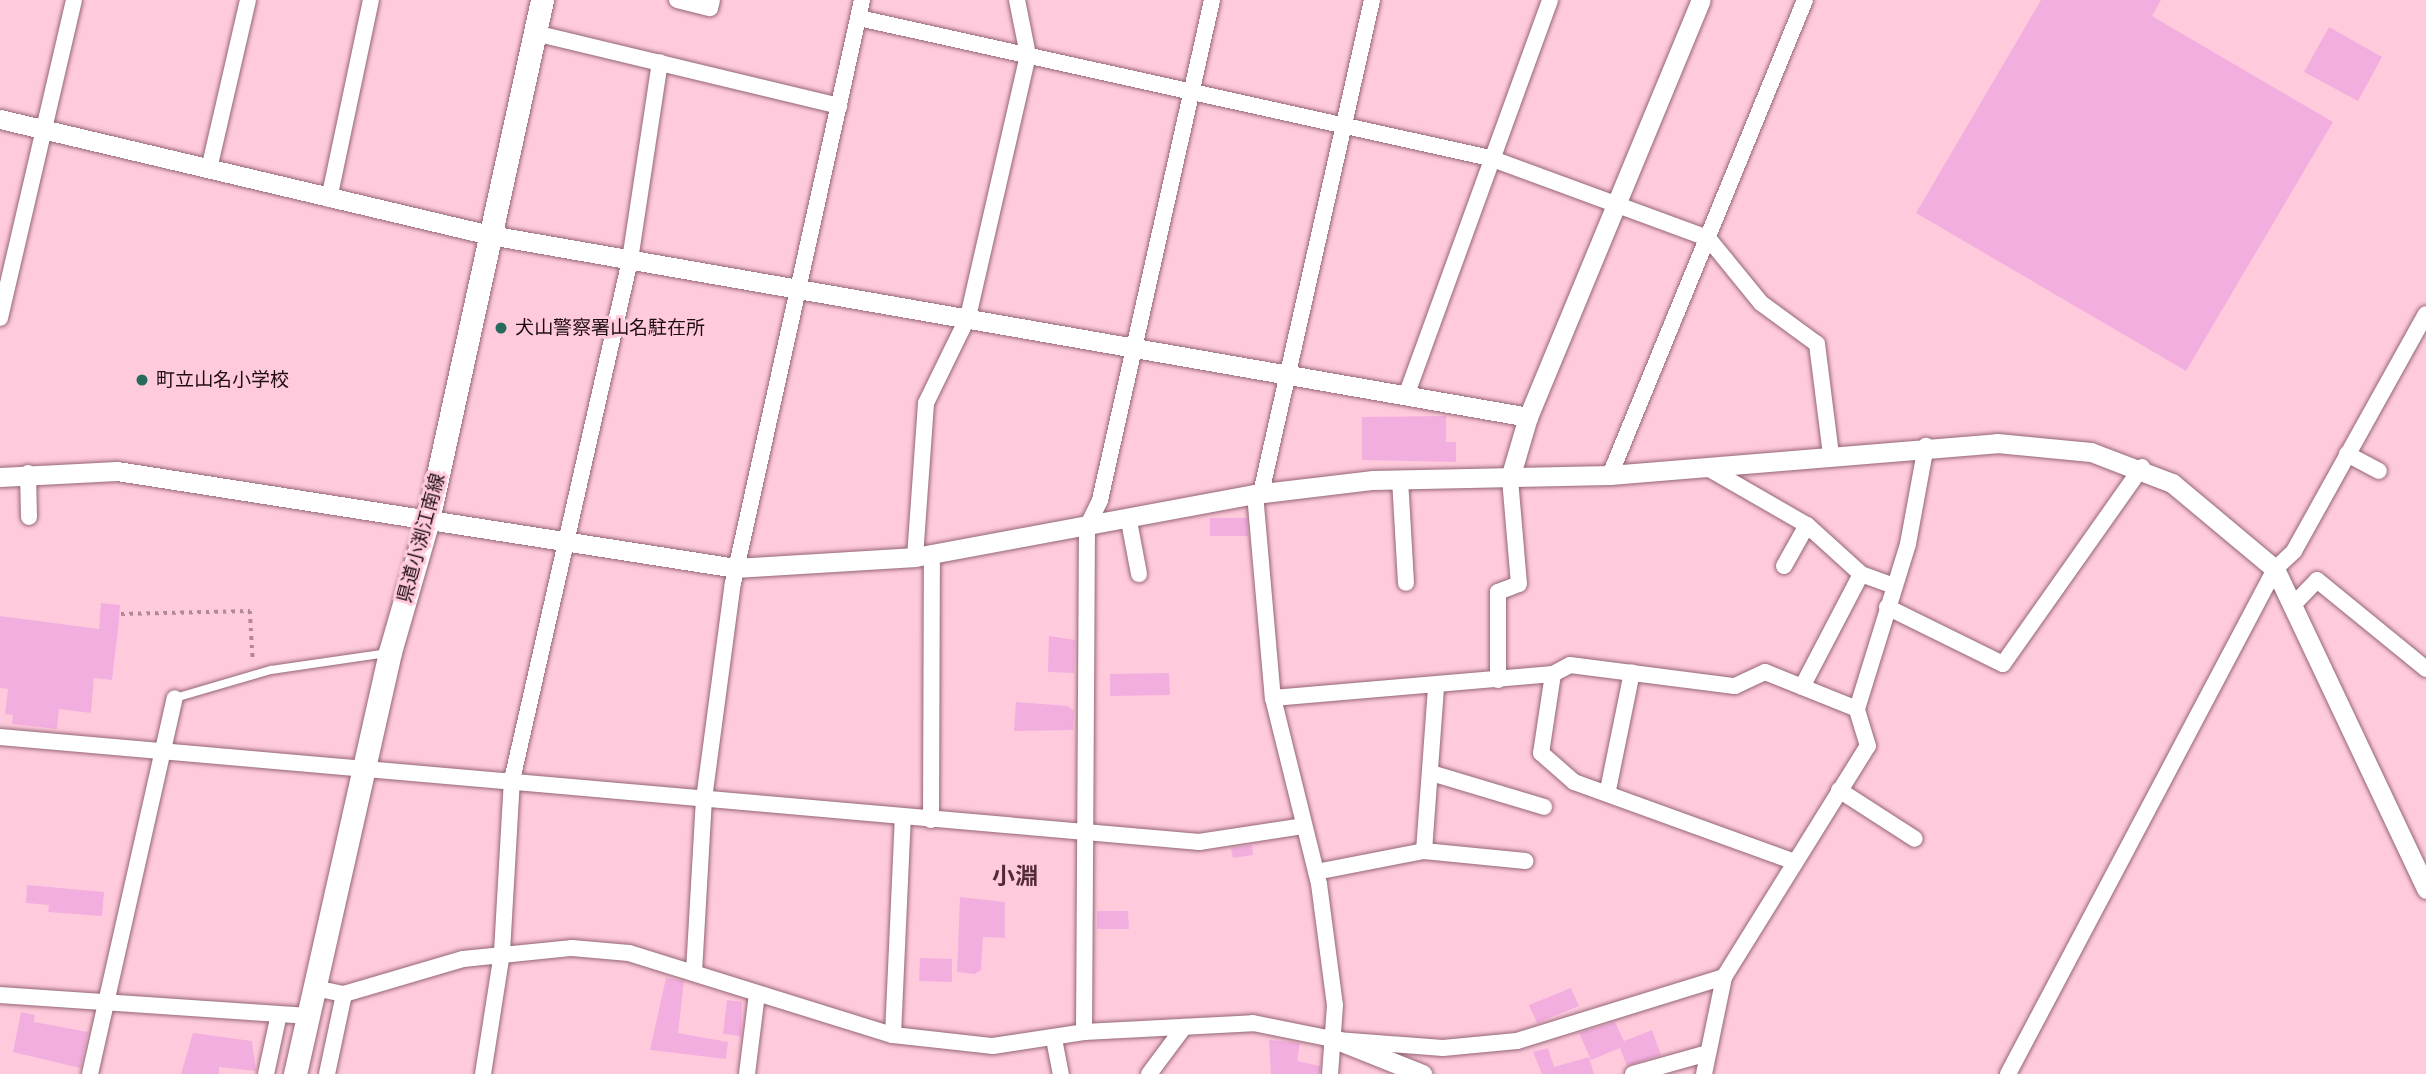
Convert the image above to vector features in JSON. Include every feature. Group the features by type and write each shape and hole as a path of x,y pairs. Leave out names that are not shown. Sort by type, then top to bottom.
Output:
{"main road":[{"name":"県道小渕江南線","path":"295,1074 390,652 428,520 542,0"}],"street":[{"path":"0,318 6,260 43,129 74,0"},
{"path":"209,169 248,0"},
{"path":"329,199 371,0"},
{"path":"677,0 710,8 712,0"},
{"path":"694,972 704,799 736,568 862,0"},
{"path":"931,820 924,556 926,403 968,317 1028,55 1017,0"},
{"path":"1084,1032 1087,527 1100,500 1212,0"},
{"path":"1329,1074 1337,1040 1316,872 1273,698 1258,494 1372,0"},
{"path":"1406,396 1490,158 1550,0"},
{"path":"1498,680 1498,592 1519,584 1510,478 1528,417 1701,0"},
{"path":"1610,475 1804,0"},
{"path":"859,18 1490,158 1618,202 1708,238 1761,303 1817,344 1831,455"},
{"path":"535,33 839,106"},
{"path":"483,1074 502,952 513,780 564,544 631,260 660,62"},
{"path":"0,119 490,235 1134,345 1528,417"},
{"path":"2009,1073 2275,569 2294,551 2426,314"},
{"path":"1704,1074 1704,1054 1724,977 1792,861 1868,746 1857,709 1894,586 1926,446"},
{"path":"0,477 28,473 117,471 564,544 736,568 924,556 1129,521 1258,494 1400,479 1610,475 1926,446 2049,446 2142,467 2198,500 2275,569 2294,604 2426,889"},
{"path":"2347,454 2379,471"},
{"path":"1706,467 1807,525 1861,574 1894,586"},
{"path":"1887,607 2003,664 2142,467"},
{"path":"28,473 29,517"},
{"path":"1400,479 1406,583"},
{"path":"1129,521 1139,574"},
{"path":"1784,566 1807,525"},
{"path":"1801,687 1861,574"},
{"path":"2294,604 2317,580 2426,669"},
{"path":"1273,698 1553,674 1570,665 1735,686 1765,672 1857,709"},
{"path":"1608,790 1632,672"},
{"path":"1553,674 1541,753 1574,782 1608,790 1685,827 1792,861"},
{"path":"1423,850 1436,686"},
{"path":"90,1074 175,698"},
{"path":"0,737 163,749 1199,842 1303,826"},
{"path":"1431,774 1544,807"},
{"path":"1839,790 1915,839"},
{"path":"893,1035 903,817"},
{"path":"1316,872 1423,850 1526,861"},
{"path":"315,988 344,994 502,952 629,953 893,1035 993,1046 1054,1039 1084,1032 1254,1023 1337,1040 1443,1048 1517,1041 1724,977"},
{"path":"327,1074 344,994"},
{"path":"747,1074 757,994"},
{"path":"0,995 308,1016"},
{"path":"266,1074 279,1014"},
{"path":"1149,1074 1184,1027"},
{"path":"1054,1039 1063,1074"},
{"path":"1337,1040 1422,1074"},
{"path":"1633,1074 1704,1054"}],"lane":[{"path":"175,698 254,677 390,652"}],"path":[{"path":"121,614 250,611 254,677"}],"building":[{"path":"2041,0 2161,0 2152,16 2333,122 2186,371 1916,213"},
{"path":"2329,27 2382,57 2358,101 2304,72"},
{"path":"1446,416 1446,442 1456,442 1456,462 1362,460 1362,417"},
{"path":"1210,518 1247,518 1248,536 1210,536"},
{"path":"101,603 120,605 119,621 112,680 94,678 91,713 59,709 57,729 12,724 13,715 5,714 8,689 0,688 0,616 99,629"},
{"path":"1049,636 1075,640 1074,673 1048,672"},
{"path":"1169,673 1170,695 1110,696 1110,674"},
{"path":"1016,702 1068,706 1074,711 1073,730 1014,731"},
{"path":"1252,845 1253,855 1233,858 1231,848"},
{"path":"27,885 104,892 102,916 48,912 49,905 26,903"},
{"path":"960,897 1005,902 1005,938 983,937 981,970 975,974 957,972"},
{"path":"1097,911 1128,911 1129,929 1097,929"},
{"path":"920,958 952,959 952,982 919,981"},
{"path":"666,978 684,981 678,1033 728,1042 726,1059 650,1050"},
{"path":"1571,988 1579,1006 1537,1023 1529,1005"},
{"path":"727,1000 742,1002 741,1036 723,1034"},
{"path":"21,1012 35,1015 34,1022 88,1032 80,1068 13,1052"},
{"path":"1615,1022 1624,1041 1652,1030 1661,1055 1627,1066 1620,1048 1591,1060 1579,1033"},
{"path":"193,1033 252,1041 256,1071 219,1067 219,1074 181,1074"},
{"path":"1269,1040 1300,1043 1297,1061 1320,1066 1320,1074 1271,1074"},
{"path":"1548,1048 1554,1067 1589,1057 1594,1074 1542,1074 1533,1052"}],"place":[{"name":"犬山警察署山名駐在所","path":"501,328"},
{"name":"町立山名小学校","path":"142,380"}],"district":[{"name":"小淵","path":"1015,876"}]}
